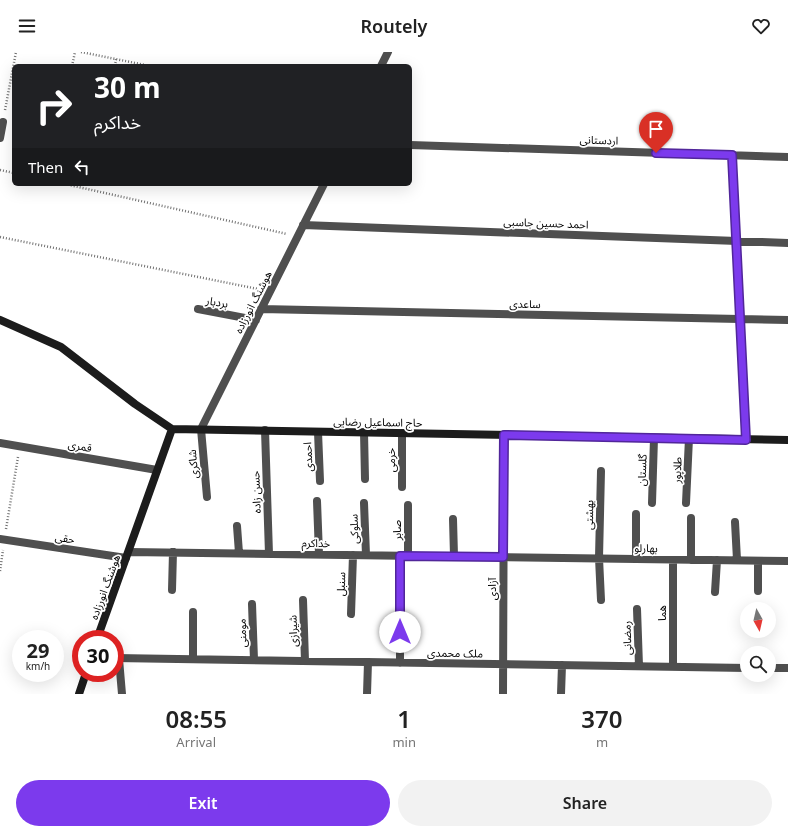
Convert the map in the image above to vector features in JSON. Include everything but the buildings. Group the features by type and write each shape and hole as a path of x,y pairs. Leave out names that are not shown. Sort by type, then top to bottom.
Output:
{"main road":[{"path":"0,320 62,347 136,404 172,429"},
{"name":"حاج اسماعیل رضایی","path":"172,429 788,440"},
{"name":"هوشنگ انورزاده","path":"100,630 172,429"},
{"path":"79,694 83,682"}],"street":[{"path":"382,64 388,52"},
{"path":"0,138 3,122"},
{"name":"اردستانی","path":"412,145 788,157"},
{"path":"732,155 746,440"},
{"name":"هوشنگ انورزاده","path":"201,429 323,186"},
{"name":"احمد حسین جاسبی","path":"303,225 788,243"},
{"name":"بردبار","path":"198,309 256,320"},
{"name":"ساعدی","path":"261,309 788,320"},
{"name":"شاکری","path":"201,429 207,497"},
{"name":"حسن زاده","path":"265,430 269,554"},
{"name":"احمدی","path":"318,432 320,481"},
{"path":"364,432 365,479"},
{"name":"خرمی","path":"402,433 402,487"},
{"name":"آزادی","path":"503,694 504,435"},
{"name":"گلستان","path":"652,503 654,438"},
{"name":"طلاپور","path":"686,503 689,438"},
{"name":"قمری","path":"0,443 157,470"},
{"name":"بهشتی","path":"601,471 599,558 601,600"},
{"path":"317,501 319,554"},
{"name":"سلوکی","path":"364,503 366,555"},
{"name":"صابر","path":"400,663 404,556 408,505"},
{"path":"636,514 636,559"},
{"path":"691,518 691,560"},
{"path":"453,519 454,556"},
{"path":"735,522 737,560"},
{"path":"237,526 239,553"},
{"name":"حقی","path":"2,539 128,555"},
{"path":"172,552 172,590"},
{"name":"خداکرم","path":"128,555 172,552 503,557"},
{"name":"سنبل","path":"351,614 353,555"},
{"name":"بهارلو","path":"503,557 788,561"},
{"name":"هما","path":"673,560 673,667"},
{"path":"715,592 716,560"},
{"path":"758,561 758,591"},
{"name":"شیرازی","path":"303,600 305,661"},
{"name":"مومنی","path":"252,604 254,660"},
{"name":"رمضانی","path":"637,609 639,666"},
{"path":"193,612 193,660"},
{"name":"ملک محمدی","path":"124,659 740,668"},
{"path":"367,694 368,662"},
{"path":"561,694 562,665"},
{"path":"776,668 788,668"},
{"path":"120,682 122,694"}],"path":[{"path":"14,64 16,52"},
{"path":"72,64 75,52"},
{"path":"81,52 140,64"},
{"path":"115,64 116,59"},
{"path":"3,122 12,74"},
{"path":"0,170 12,173"},
{"path":"73,186 298,236"},
{"path":"0,237 270,291"},
{"path":"0,571 2,539 20,446"}],"route":[{"path":"400,632 400,556 503,557 504,435 746,440 732,155 656,153"}]}
